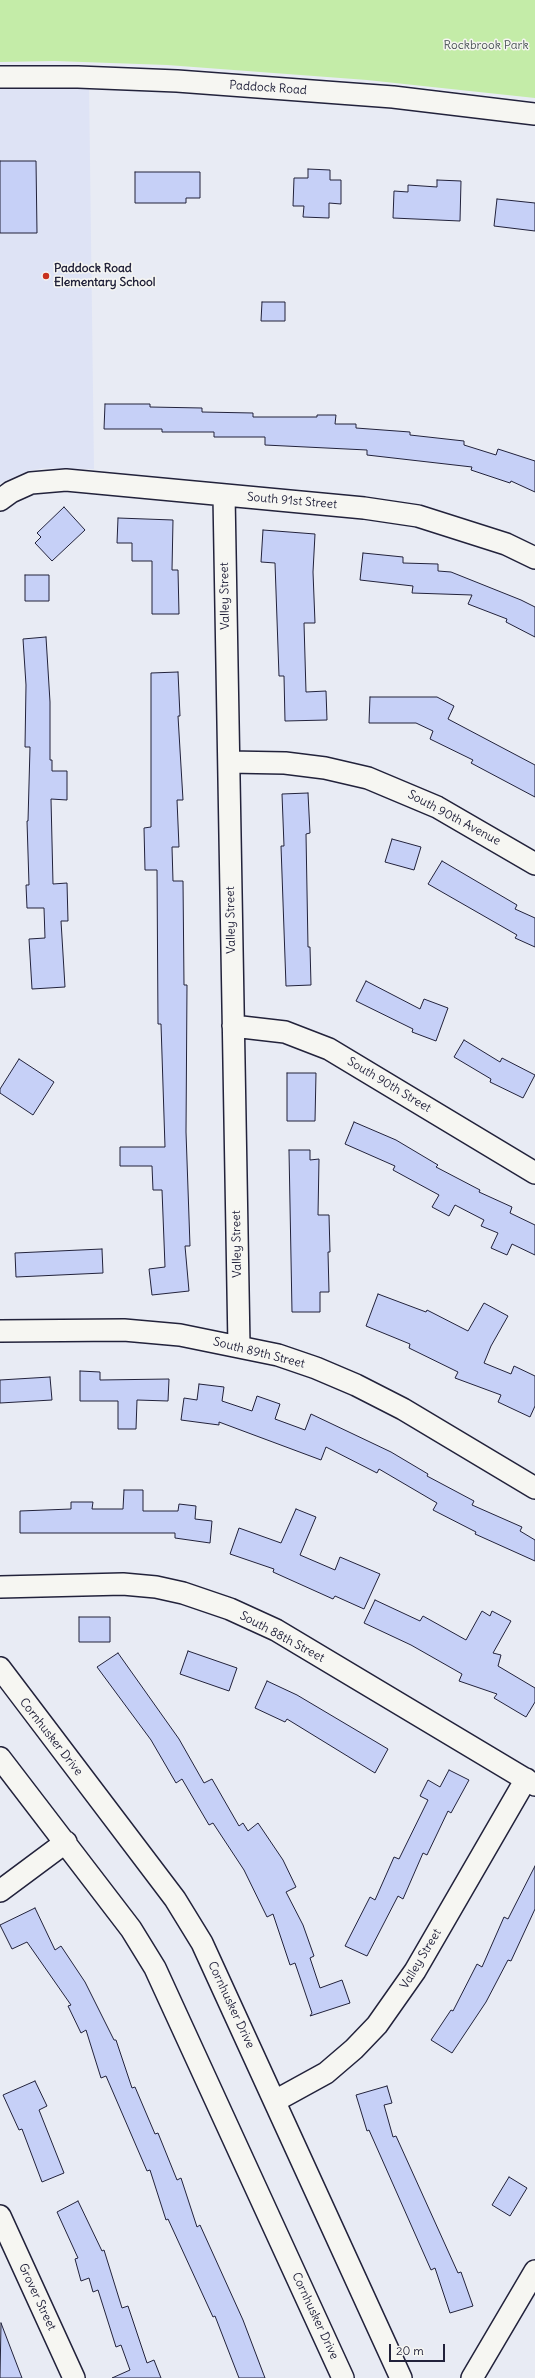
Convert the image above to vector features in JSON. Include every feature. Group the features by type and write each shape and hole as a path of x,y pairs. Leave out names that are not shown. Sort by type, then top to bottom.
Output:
{"street":[{"name":"Paddock Road","path":"0,77 93,77 177,81 393,97 535,114"},
{"name":"South 91st Street","path":"0,500 11,492 42,481 66,480 364,508 418,516 506,544 535,558"},
{"name":"Valley Street","path":"224,495 239,1346"},
{"name":"South 90th Avenue","path":"229,762 285,763 324,768 368,778 437,806 535,864"},
{"name":"South 90th Street","path":"233,1026 285,1032 329,1049 535,1173"},
{"name":"South 89th Street","path":"0,1331 124,1330 180,1335 278,1355 316,1368 356,1385 403,1409 535,1488"},
{"name":"South 88th Street","path":"0,1587 123,1584 156,1587 183,1593 230,1609 276,1630 531,1782"},
{"name":"Cornhusker Drive","path":"0,1668 175,1899 202,1943 401,2378"},
{"name":"Cornhusker Drive","path":"0,1758 66,1842 131,1929 155,1968 343,2378"},
{"name":"Valley Street","path":"275,2101 326,2073 354,2049 377,2025 415,1971 531,1782"},
{"path":"0,1890 66,1842"},
{"name":"Grover Street","path":"0,2216 74,2378"},
{"path":"472,2378 535,2271"}],"shaded area":[{"name":"Paddock Road Elementary School","path":"89,84 94,469 44,468 28,471 0,483 0,85"}],"green space":[{"name":"Rockbrook Park","path":"0,0 535,0 535,98 367,80 167,65 55,61 0,62"}],"building":[{"path":"0,161 36,161 37,233 0,233"},
{"path":"308,169 330,170 330,180 341,180 341,204 329,203 329,218 303,217 304,206 293,206 294,178 308,178"},
{"path":"135,172 200,172 200,198 186,198 186,203 135,203"},
{"path":"437,180 461,181 460,221 393,218 394,191 408,192 408,185 437,187"},
{"path":"497,199 535,203 535,231 494,226"},
{"path":"262,302 285,302 285,321 261,321"},
{"path":"105,404 150,404 150,407 202,408 202,412 253,413 253,417 317,417 317,415 336,415 335,424 356,424 356,428 410,432 410,435 464,441 464,445 496,455 498,449 535,461 535,492 511,481 510,483 471,470 472,467 367,455 367,450 265,445 265,437 214,437 214,432 162,432 162,429 104,429"},
{"path":"64,507 85,530 52,561 35,543 41,537 37,533"},
{"path":"118,518 173,520 172,570 178,570 179,614 152,614 152,561 132,561 132,543 117,543"},
{"path":"263,530 315,534 313,572 315,623 304,623 306,692 326,691 327,720 285,721 284,676 279,676 275,563 261,562"},
{"path":"363,553 403,557 403,563 438,564 438,571 451,572 521,600 535,607 535,637 506,622 507,619 468,604 472,595 412,593 413,586 360,580"},
{"path":"25,575 49,575 49,601 25,601"},
{"path":"46,637 50,702 50,760 52,760 52,771 67,771 67,800 51,799 53,884 67,883 68,921 61,921 65,987 32,989 29,939 45,938 44,908 27,908 26,885 29,885 27,821 30,747 25,747 26,685 23,639"},
{"path":"178,672 180,716 178,716 183,800 177,800 179,847 172,847 173,881 183,881 184,985 187,985 186,1132 190,1246 185,1246 189,1291 152,1295 149,1269 165,1267 162,1190 153,1190 152,1166 120,1166 120,1147 165,1147 161,1024 158,1024 157,870 145,870 144,828 151,827 151,673"},
{"path":"370,697 437,697 454,706 448,719 535,765 535,797 471,763 473,760 430,739 433,731 416,723 369,723"},
{"path":"308,793 310,833 306,834 308,947 310,947 311,985 286,986 281,846 284,846 282,794"},
{"path":"392,839 421,847 414,870 385,862"},
{"path":"442,861 517,905 515,909 535,918 535,947 515,938 517,935 428,884"},
{"path":"366,981 420,1009 424,999 448,1008 436,1041 412,1032 413,1029 356,1001"},
{"path":"464,1040 500,1062 502,1058 535,1075 523,1098 490,1082 491,1079 454,1057"},
{"path":"19,1059 54,1082 33,1115 0,1093 0,1089"},
{"path":"287,1073 316,1073 315,1121 287,1121"},
{"path":"354,1122 396,1140 438,1165 436,1167 480,1190 479,1192 512,1207 510,1213 535,1225 535,1255 512,1244 507,1255 491,1248 498,1233 481,1226 484,1220 455,1205 449,1216 432,1207 439,1195 393,1170 395,1166 345,1144"},
{"path":"289,1150 310,1150 310,1160 319,1159 318,1215 329,1215 330,1252 328,1252 329,1292 320,1292 320,1312 292,1312"},
{"path":"102,1249 103,1273 16,1277 15,1253"},
{"path":"378,1294 426,1312 427,1310 468,1331 484,1303 508,1316 491,1346 484,1363 511,1374 514,1366 535,1376 535,1406 530,1417 498,1402 501,1395 455,1378 458,1372 409,1348 410,1344 366,1326"},
{"path":"80,1371 100,1372 100,1380 169,1379 168,1401 137,1400 136,1429 118,1429 118,1401 80,1401"},
{"path":"50,1377 52,1400 0,1403 0,1380"},
{"path":"199,1384 224,1387 222,1401 252,1411 257,1396 280,1404 275,1419 305,1430 311,1414 391,1452 428,1474 427,1476 474,1501 472,1505 522,1527 520,1531 535,1540 535,1561 475,1534 476,1532 433,1510 437,1503 379,1469 377,1473 326,1447 321,1460 219,1422 219,1425 181,1420 184,1398 197,1400"},
{"path":"124,1490 143,1490 143,1511 178,1511 179,1504 196,1506 195,1519 212,1521 210,1543 175,1538 175,1533 20,1533 20,1511 71,1509 71,1502 93,1502 92,1509 123,1509"},
{"path":"296,1509 316,1517 300,1555 335,1570 340,1557 380,1574 364,1609 335,1596 333,1599 273,1572 274,1569 230,1554 239,1528 281,1543"},
{"path":"375,1600 420,1621 423,1616 466,1640 482,1611 490,1616 492,1611 511,1621 493,1653 501,1655 498,1666 535,1688 535,1702 526,1717 494,1698 497,1694 459,1681 462,1674 411,1645 364,1623"},
{"path":"79,1617 110,1617 110,1642 79,1642"},
{"path":"188,1651 237,1668 229,1691 180,1674"},
{"path":"118,1653 179,1739 204,1783 212,1779 239,1826 243,1823 248,1831 258,1823 283,1860 296,1887 286,1892 303,1925 314,1956 310,1958 320,1988 342,1980 350,2003 310,2016 312,2013 295,1963 290,1965 273,1914 267,1917 244,1870 213,1823 209,1825 182,1779 176,1783 151,1740 97,1667"},
{"path":"267,1681 297,1695 388,1749 375,1773 287,1719 285,1722 255,1708"},
{"path":"449,1770 469,1780 451,1813 448,1811 427,1855 423,1853 403,1899 398,1896 367,1956 345,1946 370,1897 375,1900 394,1857 399,1859 428,1800 420,1796 428,1780 440,1787"},
{"path":"535,1866 535,1909 511,1961 508,1960 486,2002 452,2053 431,2040 451,2010 453,2011 477,1964 482,1967 504,1917 508,1919"},
{"path":"35,1908 55,1950 61,1946 85,1982 114,2040 116,2040 132,2088 135,2087 155,2134 158,2133 177,2180 181,2178 197,2227 200,2225 243,2320 265,2378 239,2378 215,2316 213,2317 168,2219 166,2220 150,2170 147,2171 106,2076 101,2078 86,2030 81,2033 68,2006 71,2005 27,1942 12,1949 0,1925"},
{"path":"35,2081 47,2106 39,2110 64,2173 42,2182 22,2129 19,2130 3,2095"},
{"path":"387,2086 392,2103 384,2105 393,2137 396,2136 458,2273 461,2272 473,2306 450,2313 435,2268 431,2270 369,2130 367,2131 356,2095"},
{"path":"509,2177 527,2188 510,2216 492,2205"},
{"path":"78,2201 102,2251 104,2250 122,2308 128,2306 147,2363 154,2360 161,2378 112,2378 130,2370 121,2345 116,2347 98,2290 93,2292 89,2278 81,2281 75,2259 78,2258 57,2212"},
{"path":"1,2323 22,2378 0,2378"}],"place":[{"name":"Paddock Road Elementary School","path":"46,276"}]}
